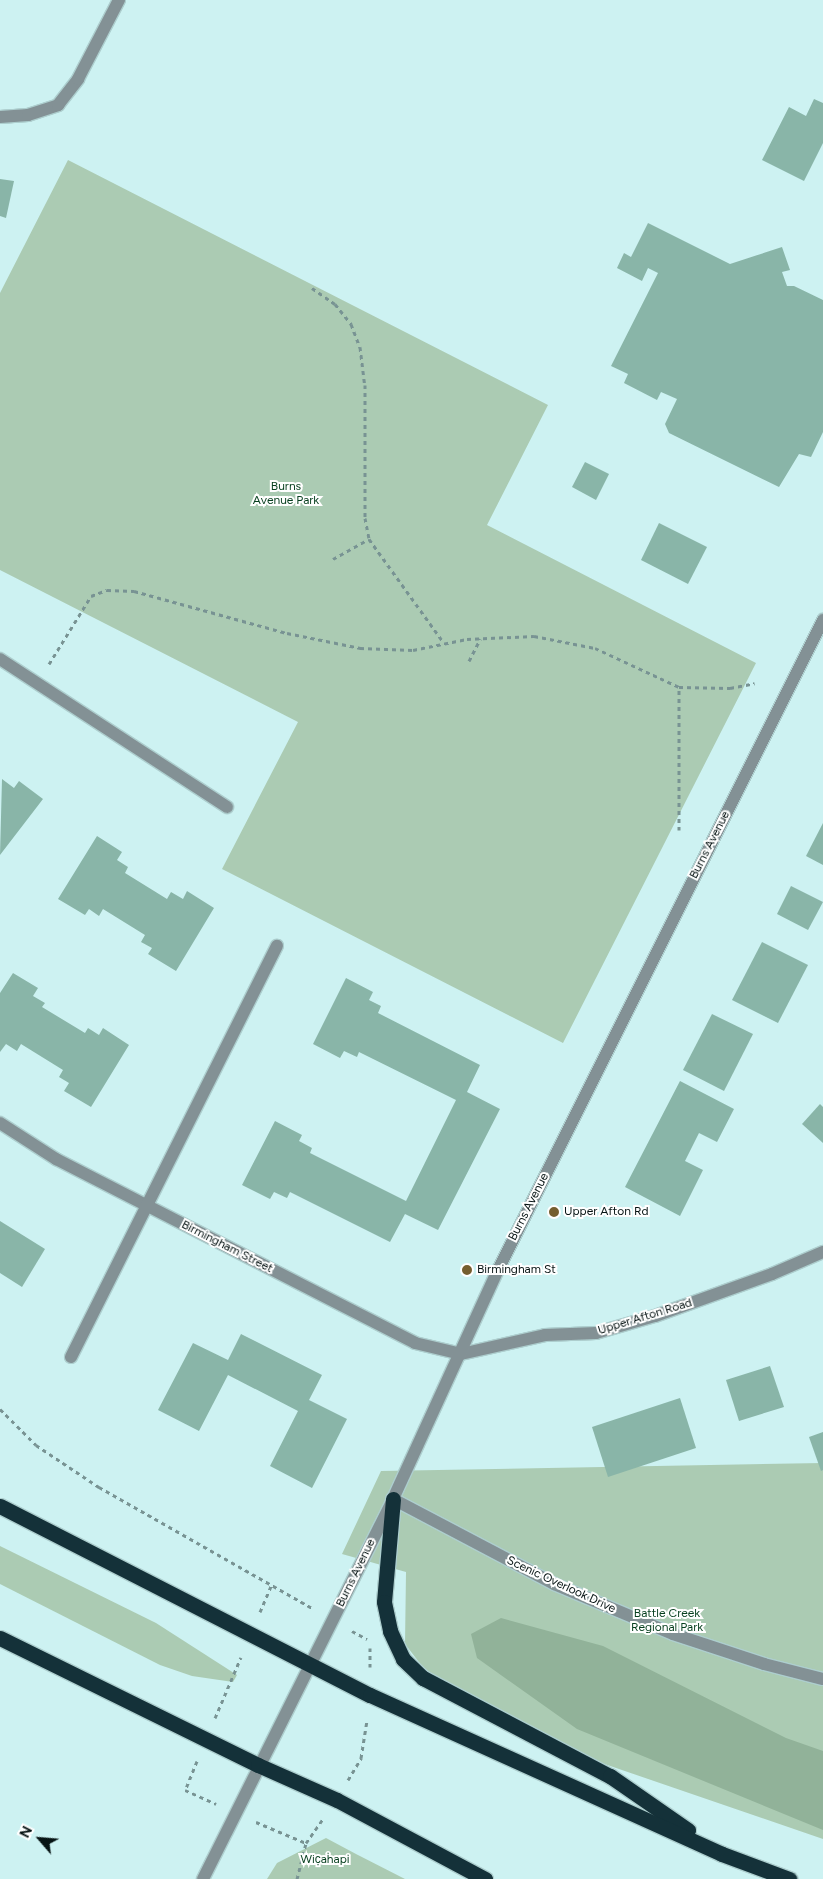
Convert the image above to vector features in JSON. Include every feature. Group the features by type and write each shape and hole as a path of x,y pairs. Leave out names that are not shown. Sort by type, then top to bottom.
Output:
{"highway":[{"path":"393,1499 384,1602 390,1631 403,1659 423,1678 610,1776 722,1854"},
{"path":"0,1506 252,1632 370,1695 722,1854 789,1879"},
{"path":"0,1638 258,1765 337,1800 480,1877"}],"street":[{"path":"0,117 28,115 58,105 78,79 119,0"},
{"name":"Burns Avenue","path":"203,1879 258,1765 393,1499 502,1261 823,620"},
{"path":"0,660 227,808"},
{"path":"71,1357 277,946"},
{"name":"Birmingham Street","path":"0,1123 56,1159 415,1343 461,1354"},
{"name":"Upper Afton Road","path":"461,1354 544,1335 596,1333 673,1310 823,1252"},
{"name":"Scenic Overlook Drive","path":"393,1499 554,1584 673,1634 764,1664 823,1678"}],"path":[{"path":"312,288 335,304 351,324 360,347 365,385 365,518 368,539 444,643"},
{"path":"333,559 368,539"},
{"path":"38,684 79,610 90,596 107,590 134,591 287,633 345,646 413,650 444,643 534,636 595,648 680,687 730,688 755,683"},
{"path":"469,661 480,639"},
{"path":"680,687 680,830"},
{"path":"0,1409 36,1445 99,1487 272,1584 185,1790"},
{"path":"297,1879 306,1843 337,1800 361,1758 370,1695 370,1640"}],"green space":[{"name":"Burns Avenue Park","path":"68,160 548,405 487,525 756,663 563,1043 222,869 298,722 0,570 0,293"},
{"name":"Battle Creek Regional Park","path":"823,1463 823,1839 552,1746 425,1670 405,1644 406,1572 342,1554 381,1471"},
{"path":"0,1546 156,1623 237,1675 233,1682 192,1676 160,1665 0,1584"},
{"path":"501,1618 603,1646 786,1738 823,1751 823,1830 577,1729 477,1658 471,1634"},
{"name":"Wic̣aḣapi","path":"326,1838 405,1879 267,1879 277,1863"}],"building":[{"path":"814,99 823,103 823,143 804,181 762,160 789,107 806,116"},
{"path":"0,179 14,181 6,218 0,216"},
{"path":"648,223 730,264 782,247 790,270 782,272 787,286 794,286 823,300 823,432 811,457 799,454 779,487 669,433 665,424 677,399 661,392 657,400 624,383 628,374 611,366 658,273 648,268 642,281 617,268 624,253 631,257"},
{"path":"585,462 609,474 596,500 572,487"},
{"path":"659,523 707,547 688,584 641,560"},
{"path":"2,779 14,788 19,781 43,799 0,855"},
{"path":"823,823 823,865 806,856"},
{"path":"97,836 122,852 117,860 128,867 125,873 167,899 171,892 183,899 187,891 214,908 176,971 148,954 152,948 141,942 145,935 103,909 99,916 89,909 85,915 58,899"},
{"path":"791,886 823,902 808,930 777,914"},
{"path":"762,942 808,965 778,1023 732,1000"},
{"path":"13,973 38,988 33,996 45,1003 42,1007 85,1033 88,1028 99,1035 103,1028 129,1045 91,1107 64,1091 69,1083 59,1077 63,1070 21,1044 17,1051 6,1044 0,1052 0,993"},
{"path":"346,978 373,992 369,1000 381,1006 378,1013 480,1065 467,1092 500,1109 438,1230 405,1214 390,1242 290,1192 287,1198 274,1192 270,1199 242,1185 275,1121 302,1135 299,1141 312,1148 310,1153 406,1201 456,1100 359,1052 357,1057 344,1051 340,1058 313,1044"},
{"path":"712,1014 753,1034 724,1091 683,1070"},
{"path":"680,1081 734,1109 717,1142 699,1133 685,1161 703,1170 680,1216 625,1187"},
{"path":"820,1104 823,1107 823,1143 802,1124"},
{"path":"0,1221 45,1249 22,1287 0,1273"},
{"path":"241,1334 322,1375 309,1400 347,1419 312,1488 270,1466 298,1411 228,1375 199,1431 158,1410 193,1343 228,1360"},
{"path":"770,1366 784,1407 739,1421 726,1380"},
{"path":"680,1398 696,1448 608,1477 592,1427"},
{"path":"823,1432 823,1470 821,1471 809,1437"}],"place":[{"name":"Upper Afton Rd","path":"554,1212"},
{"name":"Birmingham St","path":"467,1270"}]}
